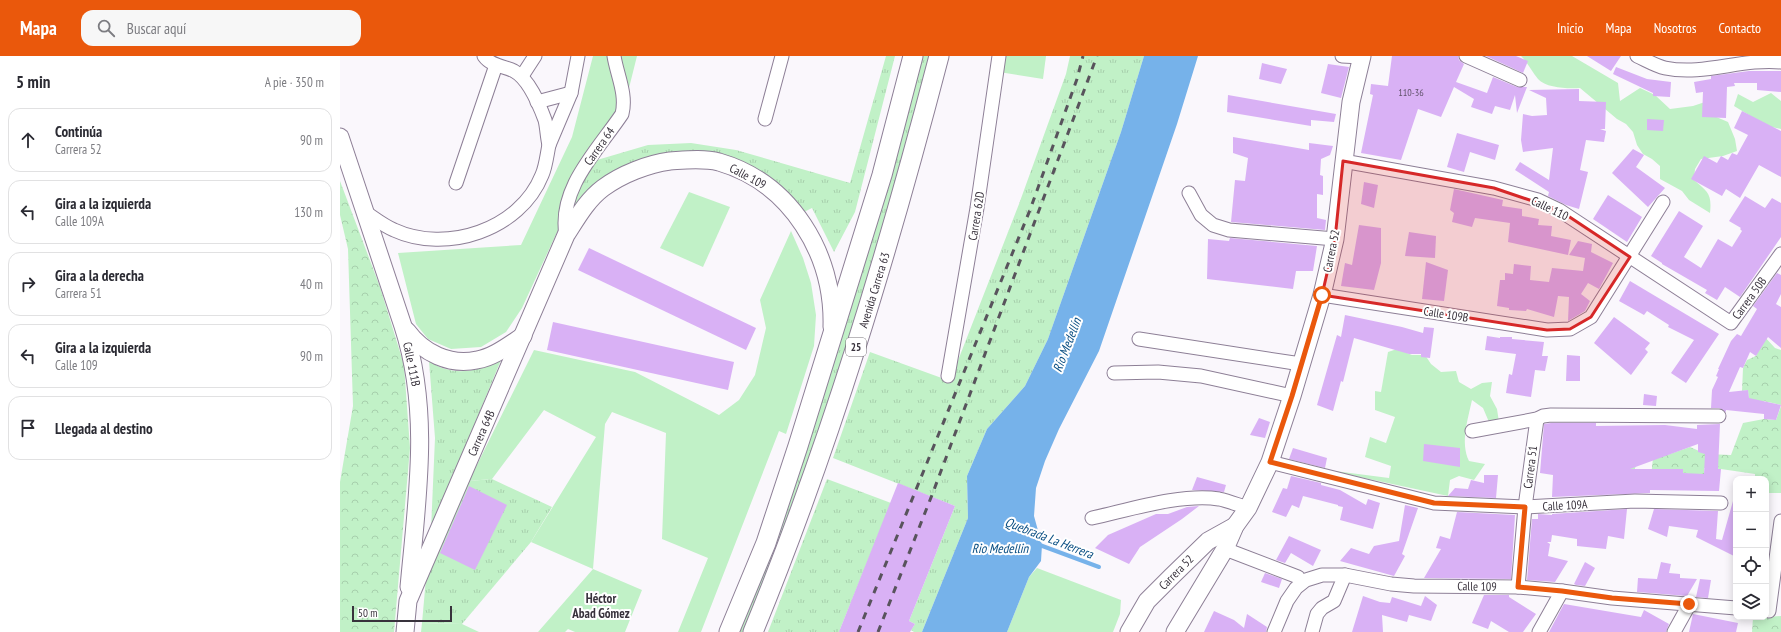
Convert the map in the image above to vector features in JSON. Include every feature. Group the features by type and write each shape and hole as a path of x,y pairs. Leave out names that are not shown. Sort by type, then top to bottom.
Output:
{"highway":[{"name":"25","path":"729,632 766,543 778,509 882,176 913,56"},
{"name":"Avenida Carrera 63","path":"754,632 796,527 838,405 890,236 939,56"}],"main road":[{"name":"Carrera 52","path":"1175,632 1225,550 1235,526 1248,508 1270,462 1292,396 1322,295 1335,239 1343,161 1361,57"},
{"name":"Calle 111B","path":"340,137 404,326 412,354 416,377 420,421 418,482 408,601"},
{"name":"Calle 109","path":"566,235 584,206 603,188 624,175 657,163 690,159 717,162 740,170 768,186 786,201 804,224 817,251 829,287 832,304 832,336"},
{"name":"Carrera 64B","path":"405,632 408,601 566,235"},
{"path":"404,326 418,345 431,353 446,359 460,361 477,360 491,356 523,336"},
{"name":"Carrera 52","path":"1129,632 1147,601 1172,576 1208,541 1235,526"}],"street":[{"path":"484,56 490,62 512,70 522,76 537,102 545,121 549,145"},
{"path":"522,76 536,56"},
{"path":"365,212 393,230 421,238 447,239 462,237 490,227 511,215 528,198 543,174 549,145 571,93 578,56"},
{"name":"Carrera 64","path":"566,235 565,212 569,196 583,169 622,114 624,106 623,94 614,56"},
{"path":"765,119 782,56"},
{"name":"Carrera 62D","path":"948,376 977,208 999,56"},
{"path":"1342,56 1361,57"},
{"path":"1466,56 1520,80"},
{"path":"1637,56 1664,68 1688,71 1767,61 1781,62"},
{"path":"456,183 496,65"},
{"path":"537,102 571,93"},
{"name":"Calle 110","path":"1343,161 1494,188 1538,200 1559,210 1731,323"},
{"path":"1189,193 1202,215 1213,225 1229,230 1335,239"},
{"path":"1630,257 1663,202"},
{"path":"376,244 381,235 385,232 393,230"},
{"name":"Calle 109B","path":"1322,295 1547,330 1570,329 1591,317 1630,257"},
{"name":"Carrera 50B","path":"1731,323 1780,258"},
{"path":"1139,339 1301,364"},
{"path":"1114,373 1158,372 1201,376 1292,396"},
{"path":"1472,431 1537,419 1550,415 1719,416"},
{"name":"Carrera 51","path":"1518,587 1525,507 1537,419"},
{"name":"Calle 109A","path":"1270,462 1434,503 1525,507 1635,501 1722,503"},
{"path":"1092,518 1165,502 1197,499 1217,499 1248,508"},
{"path":"1772,611 1781,521"},
{"path":"1225,550 1298,577"},
{"name":"Calle 109","path":"1274,632 1287,601 1301,584 1306,580 1322,575 1346,575 1391,584 1414,586 1518,587 1612,598 1733,608"},
{"path":"1312,632 1317,614 1322,608 1334,601 1346,575"},
{"path":"1539,632 1562,591"},
{"path":"1674,632 1689,604"}],"highlighted area":[{"path":"1343,161 1494,188 1559,210 1630,257 1591,317 1570,329 1547,330 1322,295 1335,239"}],"green space":[{"path":"593,56 637,56 628,92 582,163 566,196 558,230 522,308 506,332 481,347 451,349 428,339 416,324 398,253 521,245 572,137"},
{"path":"886,56 895,56 855,212 834,252 812,208 804,212 784,190 679,154 570,214 575,192 588,170 597,160 648,145 691,143 736,150 850,183"},
{"path":"918,56 932,56 904,158 813,458 746,632 737,632"},
{"path":"1002,56 1046,56 1043,79 999,72"},
{"path":"1070,56 1144,56 1121,132 1048,339 1025,386 987,429 967,476 968,518 922,632 914,632 911,630 915,624 909,621 955,506 833,458 870,352 950,381 1019,204 1066,74"},
{"path":"1521,56 1572,56 1618,83 1620,101 1640,88 1655,95 1670,109 1693,106 1714,99 1714,116 1728,122 1735,139 1737,151 1723,156 1701,159 1695,169 1694,180 1710,197 1710,213 1689,200 1682,191 1660,179 1660,166 1643,154 1637,145 1633,132 1626,124 1617,119 1580,88 1558,87 1542,82 1538,79"},
{"path":"1771,93 1781,101 1781,129 1767,126 1734,106 1738,94 1753,102"},
{"path":"340,181 380,287 404,365 410,448 394,632 340,632 340,482 353,406 348,249 340,215"},
{"path":"689,192 730,207 703,267 660,248"},
{"path":"791,231 803,258 811,283 816,315 814,346 786,434 779,431 701,632 678,632 708,558 662,539 666,433 612,412 605,424 593,569 531,542 596,437 544,410 492,479 469,481 534,350 635,372 719,415 739,400 755,375 766,328 760,300"},
{"path":"1763,335 1775,348 1781,350 1781,405 1764,401 1750,412 1748,390 1742,391 1743,368 1747,360 1756,356"},
{"path":"1397,349 1412,355 1425,355 1431,364 1441,372 1456,371 1459,382 1471,389 1482,383 1492,382 1490,396 1497,409 1499,422 1489,422 1483,408 1472,400 1465,438 1466,454 1469,461 1485,464 1474,480 1459,476 1450,480 1448,496 1327,470 1389,478 1391,466 1365,457 1370,437 1386,443 1395,417 1375,410 1375,391 1381,392 1388,352"},
{"path":"501,360 431,530 435,438 429,361 437,366 453,371 467,371 488,366"},
{"path":"1781,406 1781,493 1769,493 1769,476 1755,476 1755,474 1721,469 1704,468 1704,476 1683,473 1683,469 1668,469 1651,477 1653,458 1641,458 1635,468 1635,492 1626,491 1626,449 1667,455 1690,447 1706,454 1731,455 1743,423 1764,419 1776,420"},
{"path":"492,479 552,507 531,542 462,624 422,623 427,567 469,481"},
{"path":"827,479 891,503 839,632 768,632"},
{"path":"1037,568 1121,600 1120,614 1113,632 1007,632 1029,577"},
{"path":"593,569 642,590 625,632 575,632 568,629 565,632 538,632"},
{"path":"1781,616 1781,632 1752,632 1753,620 1769,620 1769,617"},
{"path":"422,623 462,624 479,632 421,632"}],"water":[{"name":"Rio Medellin","path":"1144,56 1198,56 1177,124 1099,351 1059,429 1045,461 1036,488 1034,516 1042,545 1041,561 1029,577 1007,632 922,632 968,518 967,476 987,429 1025,386 1048,339 1121,132"}],"building":[{"path":"1392,56 1458,56 1459,60 1464,64 1456,82 1487,93 1493,77 1517,87 1527,87 1517,113 1515,95 1510,110 1495,106 1492,114 1471,107 1474,99 1454,87 1441,117 1418,109 1401,160 1361,153 1373,95 1370,94 1371,84 1388,86"},
{"path":"1486,56 1516,56 1528,61 1523,73"},
{"path":"1587,56 1621,56 1611,71"},
{"path":"1262,63 1287,69 1281,84 1259,79"},
{"path":"1328,64 1349,67 1341,98 1321,93"},
{"path":"1616,67 1647,79 1671,82 1670,97 1653,96 1653,93 1613,74"},
{"path":"1749,71 1781,71 1781,92 1757,90 1757,83 1734,83 1735,86 1727,87 1726,118 1702,117 1703,92 1696,93 1694,82 1711,79 1711,76"},
{"path":"1579,89 1579,101 1606,102 1605,129 1600,129 1606,131 1604,142 1586,140 1580,170 1588,172 1579,209 1566,205 1548,196 1549,192 1515,170 1520,162 1549,180 1553,148 1523,152 1521,140 1523,114 1532,116 1547,115 1546,98 1529,90"},
{"path":"1228,95 1336,114 1334,122 1311,120 1311,126 1227,112"},
{"path":"1742,111 1781,131 1781,177 1759,165 1740,198 1726,189 1722,196 1691,179 1704,156 1717,163 1721,156 1728,160 1732,153 1737,155 1748,135 1734,128"},
{"path":"1647,119 1664,120 1663,131 1647,130"},
{"path":"1457,133 1499,145 1495,160 1470,152 1464,172 1447,167"},
{"path":"1233,137 1309,150 1309,143 1333,146 1330,155 1321,159 1320,175 1323,176 1323,195 1317,194 1317,218 1326,220 1325,230 1231,222 1235,180 1245,181 1248,158 1233,153"},
{"path":"1633,149 1644,155 1636,167 1665,188 1648,207 1612,173"},
{"path":"1364,182 1378,185 1374,208 1361,204"},
{"path":"1454,189 1503,200 1502,206 1522,209 1522,216 1539,219 1538,225 1552,226 1551,236 1571,240 1568,255 1508,242 1510,223 1475,218 1472,227 1452,222 1454,213 1450,210"},
{"path":"1608,195 1642,217 1627,242 1593,219"},
{"path":"1745,196 1765,208 1772,198 1781,203 1781,237 1740,297 1725,287 1717,300 1705,293 1707,290 1651,256 1679,211 1703,226 1684,257 1701,268 1718,239 1732,247 1742,231 1740,229 1741,228 1729,221"},
{"path":"1359,225 1381,228 1381,263 1374,290 1341,286 1345,263 1352,265"},
{"path":"1409,232 1436,236 1435,258 1405,256"},
{"path":"1230,238 1317,246 1313,271 1296,271 1293,289 1207,279 1208,239 1229,241"},
{"path":"1578,241 1592,244 1591,252 1613,263 1599,289 1588,283 1581,294 1590,301 1585,311 1568,321 1569,297 1558,296 1554,317 1527,309 1526,311 1509,310 1509,308 1497,306 1500,280 1505,280 1505,273 1513,274 1514,264 1531,266 1530,280 1549,282 1552,268 1583,271 1585,258 1569,255"},
{"path":"589,248 756,328 746,350 578,270"},
{"path":"1426,262 1448,270 1444,301 1422,299"},
{"path":"1777,273 1781,275 1781,294 1776,304 1781,307 1781,348 1768,337 1756,356 1750,352 1743,368 1740,367 1729,392 1748,390 1749,398 1781,405 1776,420 1764,419 1764,414 1726,410 1726,412 1719,408 1711,408 1712,390 1718,377 1716,376 1718,369 1731,341 1737,334 1741,336 1757,309 1753,306"},
{"path":"1630,281 1719,334 1686,383 1671,373 1694,340 1668,327 1669,325 1647,311 1644,315 1619,301"},
{"path":"1345,315 1423,333 1424,327 1434,328 1430,358 1421,357 1421,354 1409,354 1354,338 1343,382 1341,381 1333,411 1317,405 1337,335 1341,337"},
{"path":"1614,317 1650,343 1645,349 1648,352 1631,375 1594,343"},
{"path":"553,322 734,362 728,390 547,350"},
{"path":"1487,336 1500,338 1512,337 1512,339 1544,342 1542,356 1548,356 1545,371 1535,370 1531,397 1506,393 1509,374 1512,375 1516,354 1485,350"},
{"path":"1567,355 1580,356 1580,381 1566,381"},
{"path":"1644,394 1657,396 1656,406 1643,405"},
{"path":"1259,418 1270,422 1265,438 1250,435"},
{"path":"1596,423 1596,426 1665,425 1697,429 1697,425 1720,424 1718,469 1721,469 1719,491 1650,490 1650,493 1552,497 1553,475 1540,473 1544,424","holes":["1698,444 1698,452 1705,454 1704,474 1683,473 1683,469 1630,469"]},
{"path":"1424,444 1460,448 1460,467 1423,461"},
{"path":"1293,448 1327,458 1325,468 1289,459"},
{"path":"1484,475 1498,475 1496,498 1448,496 1455,488 1468,489 1471,480 1484,483"},
{"path":"1291,476 1321,483 1321,485 1340,490 1366,505 1368,499 1380,503 1373,529 1340,520 1343,507 1303,496 1299,508 1292,505 1286,517 1272,512 1283,488 1287,489"},
{"path":"1197,477 1226,485 1224,492 1192,490"},
{"path":"898,483 955,506 909,621 915,624 910,632 839,632"},
{"path":"469,486 507,505 475,570 440,553"},
{"path":"1733,501 1733,556 1696,537 1698,530 1669,526 1667,537 1648,529 1654,509 1718,511 1716,539 1722,540"},
{"path":"1405,505 1418,508 1402,554 1405,556 1394,576 1340,561 1351,548 1369,554 1374,546 1399,541"},
{"path":"1199,506 1140,547 1129,564 1095,548 1108,535 1156,514 1168,514 1187,507"},
{"path":"1627,509 1624,539 1608,536 1606,549 1577,546 1577,539 1552,535 1551,542 1547,542 1550,544 1548,556 1568,561 1555,582 1527,580 1532,519 1538,519 1538,514 1552,515"},
{"path":"1457,512 1515,515 1511,579 1424,578 1441,549 1436,548 1440,536 1450,539"},
{"path":"1289,536 1321,550 1313,566 1291,553 1285,563 1276,560"},
{"path":"1585,562 1595,568 1585,586 1576,585 1574,584"},
{"path":"1661,562 1671,564 1669,573 1680,574 1680,578 1697,579 1687,596 1637,592 1638,578 1657,579"},
{"path":"1265,573 1282,579 1279,588 1261,582"},
{"path":"1700,579 1711,580 1708,598 1696,597"},
{"path":"1484,595 1509,595 1509,597 1536,614 1523,632 1509,632 1491,621 1488,629 1472,623"},
{"path":"1363,596 1380,602 1390,603 1392,597 1421,606 1425,596 1437,605 1431,621 1409,615 1407,622 1382,615 1383,632 1352,632"},
{"path":"1564,604 1641,617 1644,610 1669,624 1666,632 1549,632"},
{"path":"1214,611 1234,620 1244,628 1247,614 1267,627 1266,632 1204,632"},
{"path":"1693,614 1738,623 1736,632 1689,632"}],"waterway":[{"name":"Quebrada La Herrera","path":"1037,544 1099,567"}],"railway":[{"path":"858,632 1030,210 1077,79 1083,56"},
{"path":"878,632 932,495 1097,56"}],"district":[{"name":"Héctor Abad Gómez","path":"601,606"}],"route":[{"path":"1322,295 1292,396 1270,462 1434,503 1525,507 1518,587 1612,598 1689,604"}],"water label":[{"name":"Río Medellín","path":"1067,345"}]}
